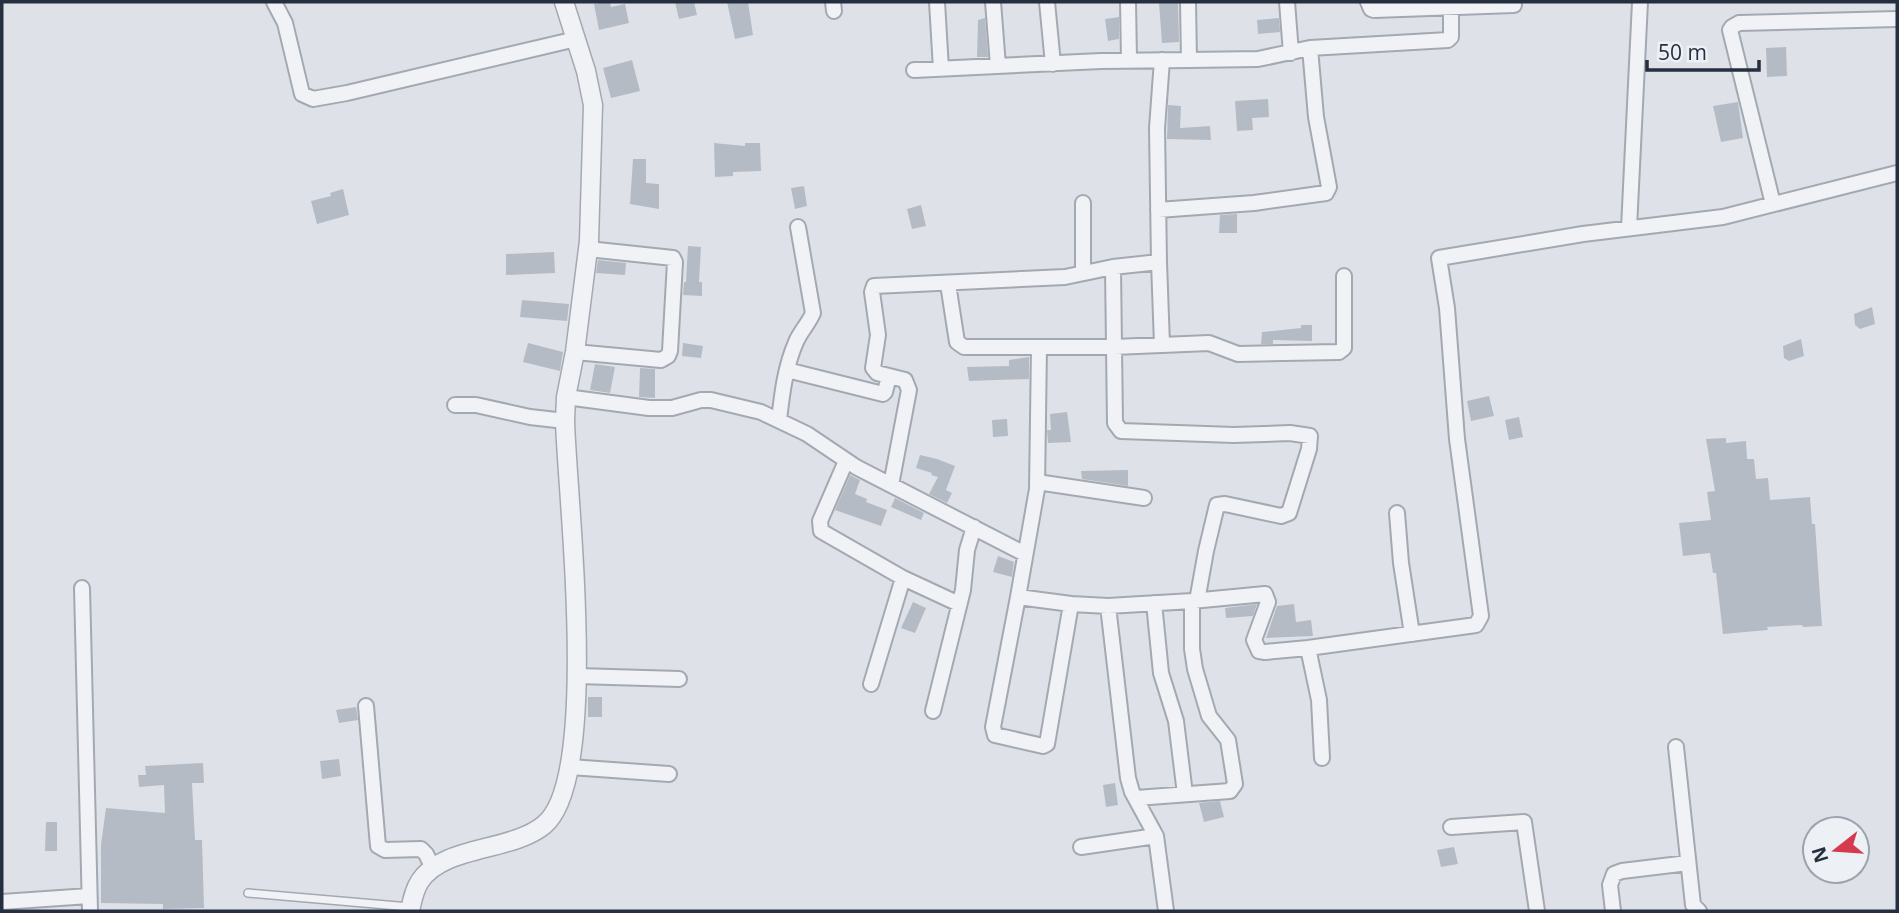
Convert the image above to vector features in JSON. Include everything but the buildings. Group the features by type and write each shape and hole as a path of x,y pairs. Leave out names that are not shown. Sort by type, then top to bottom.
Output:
{"street":[{"path":"274,2 285,23 302,94 313,99 576,39"},
{"path":"410,909 420,880 433,868 446,860 527,835 546,824 558,803 570,767 576,713 576,574 565,421 566,397 575,352 588,249 593,105 564,2"},
{"path":"937,2 941,69"},
{"path":"993,2 998,66"},
{"path":"1047,2 1053,64"},
{"path":"1128,2 1129,60"},
{"path":"1188,2 1189,60"},
{"path":"1287,2 1291,53"},
{"path":"1367,2 1374,10 1514,5"},
{"path":"1629,228 1640,2"},
{"path":"914,70 1129,60 1258,59 1310,48 1448,40 1451,37 1451,7"},
{"path":"1773,204 1730,30 1732,27 1739,23 1897,19"},
{"path":"1158,210 1254,203 1323,194 1329,190 1316,117 1310,48"},
{"path":"1162,345 1157,128 1163,60"},
{"path":"1018,597 1108,606 1265,594 1268,602 1254,640 1259,651 1308,648 1476,625 1480,616 1457,439 1447,308 1439,258 1629,228 1723,217 1897,173"},
{"path":"1083,203 1083,272"},
{"path":"779,420 787,370 797,338 813,313 798,227"},
{"path":"575,352 661,360 668,356 670,351 675,262 673,258 588,249"},
{"path":"891,485 909,390 905,380 877,373 873,368 878,335 872,289 877,286 1065,277 1113,267 1159,262"},
{"path":"1113,267 1115,423 1121,431 1244,435 1290,433 1310,436 1310,449 1289,513 1281,516 1225,504 1217,505 1195,601 1192,649 1195,669 1209,716 1228,740 1235,780 1233,789 1136,798"},
{"path":"948,284 959,345 969,347 1209,344 1238,354 1339,352 1344,348 1344,276"},
{"path":"1039,347 1034,513 993,732 998,736 1043,746 1047,744 1071,604"},
{"path":"787,370 883,394 889,376"},
{"path":"566,397 649,408 672,408 711,400 761,412 807,434 846,461 1026,554"},
{"path":"456,405 477,405 530,417 565,421"},
{"path":"846,461 820,522 821,531 903,578 959,604"},
{"path":"1037,482 1144,498"},
{"path":"1397,513 1401,563 1412,634"},
{"path":"933,711 959,604 967,550 974,527"},
{"path":"871,684 903,578"},
{"path":"82,589 90,911"},
{"path":"1154,603 1161,673 1176,721 1185,794"},
{"path":"1108,606 1128,778 1156,836 1166,911"},
{"path":"1308,648 1317,684 1322,758"},
{"path":"577,676 679,679"},
{"path":"366,706 378,846 386,850 421,849 433,868"},
{"path":"1676,747 1693,905 1699,911"},
{"path":"570,767 669,774"},
{"path":"1451,827 1524,822 1537,911"},
{"path":"1081,847 1156,836"},
{"path":"1613,911 1610,885 1614,874 1688,863"},
{"path":"2,902 89,896"}],"lane":[{"path":"248,892 410,909"}]}
